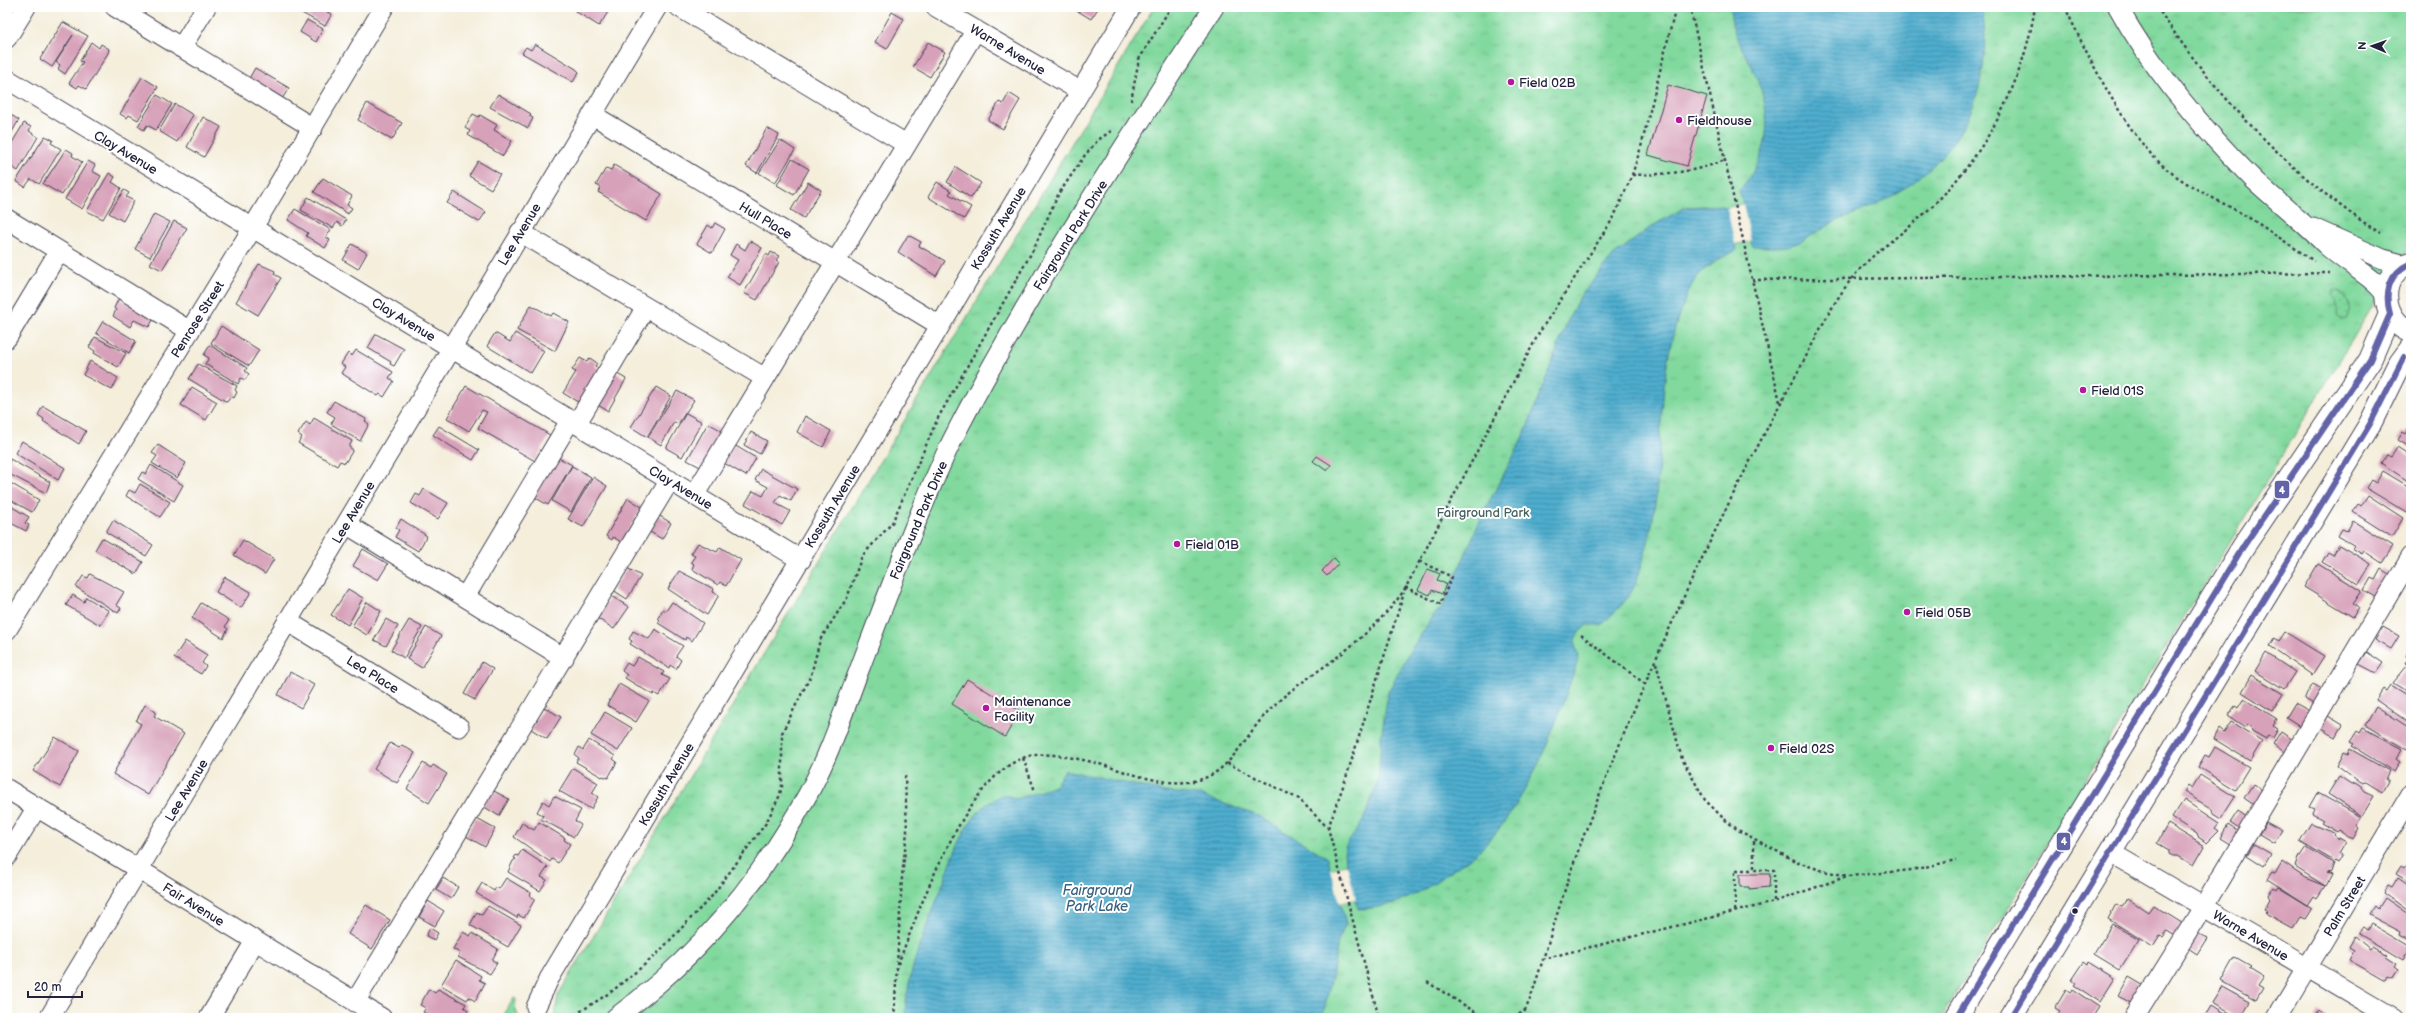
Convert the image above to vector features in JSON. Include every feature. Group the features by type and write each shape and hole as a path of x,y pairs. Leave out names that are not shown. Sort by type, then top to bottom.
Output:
{"main road":[{"path":"1958,1017 2243,547 2370,360 2388,305 2388,283 2393,275 2408,264"},
{"path":"2388,305 2403,329 2411,332"},
{"path":"2010,1018 2370,424 2400,363 2411,348"}],"street":[{"path":"7,38 26,7"},
{"path":"115,7 312,128"},
{"path":"181,48 206,7"},
{"name":"Penrose Street","path":"7,630 252,229 384,7"},
{"name":"Lee Avenue","path":"49,1018 452,348 520,232 657,7"},
{"path":"679,7 906,144"},
{"name":"Warne Avenue","path":"936,7 1080,92"},
{"name":"Kossuth Avenue","path":"536,1007 549,979 801,560 939,325 1131,7"},
{"name":"Fairground Park Drive","path":"616,1018 677,967 722,921 773,855 813,784 841,718 900,562 948,450 994,363 1058,251 1214,7"},
{"path":"2118,7 2156,65 2195,116 2255,180 2308,226 2337,255 2376,283 2388,305"},
{"path":"695,494 834,262 976,30"},
{"name":"Clay Avenue","path":"7,79 252,229 695,494 801,560"},
{"name":"Hull Place","path":"592,116 939,325"},
{"path":"7,219 190,331"},
{"path":"2308,226 2329,233 2383,260 2408,264"},
{"path":"520,232 765,378"},
{"path":"7,338 59,251"},
{"path":"465,597 646,307"},
{"path":"355,1002 564,658 670,480"},
{"path":"346,524 564,658"},
{"path":"2134,1018 2204,906 2411,558"},
{"name":"Lea Place","path":"287,621 459,727"},
{"name":"Fair Avenue","path":"7,790 382,1018"},
{"name":"Palm Street","path":"2277,1018 2411,794"},
{"path":"7,856 37,807"},
{"name":"Warne Avenue","path":"2110,852 2392,1018"},
{"path":"209,1018 255,941"}],"path":[{"path":"1131,102 1139,59 1171,7"},
{"path":"898,964 934,877 972,804 997,774 1023,758 1035,755 1064,757 1150,778 1184,782 1202,779 1216,773 1227,763 1253,728 1274,705 1359,640 1391,609 1405,588 1539,333 1614,217 1632,175 1676,7"},
{"path":"1690,7 1780,403"},
{"path":"1524,1018 1525,1010 1533,990 1581,842 1645,684 1707,548 1780,403 1851,280 1878,251 1924,214 1945,193 1979,152 1994,126 2018,75 2032,28 2035,7"},
{"path":"2065,7 2110,94 2132,127 2160,163 2184,182 2246,217 2320,264"},
{"path":"2157,7 2181,44 2241,114 2307,178 2335,201 2380,233"},
{"path":"570,1018 611,992 654,957 712,896 766,823 782,788 782,733 812,675 820,640 847,598 862,556 892,523 938,418 1033,250 1058,194 1085,155 1098,140 1111,131"},
{"path":"1632,175 1679,174 1705,168 1725,160"},
{"path":"1752,280 2332,273 2326,269"},
{"path":"1405,588 1440,604 1452,576 1419,561"},
{"path":"1328,828 1346,778 1405,588"},
{"path":"1581,635 1645,684"},
{"path":"1656,662 1675,739 1692,779 1706,800 1723,818 1754,841 1795,861 1823,871 1849,876"},
{"path":"1023,758 1035,791"},
{"path":"1227,763 1299,799 1328,828 1379,1018"},
{"path":"894,1018 901,890 907,832 905,775"},
{"path":"1754,841 1754,870"},
{"path":"1542,959 1774,902 1849,876 1912,870 1956,860"},
{"path":"1735,911 1735,870 1774,870 1774,902"},
{"path":"1427,982 1485,1018"},
{"path":"1514,1018 1525,1010"}],"green space":[{"name":"Fairground Park","path":"1154,7 2411,7 2411,243 1941,1018 554,1018 558,995"},
{"path":"2333,290 2342,292 2348,301 2349,312 2346,319 2342,320 2338,317 2338,305 2332,295"},
{"path":"514,998 516,999 515,1008 519,1018 502,1018"}],"water":[{"name":"Fairground Park Lake","path":"1731,7 1982,7 1985,38 1983,67 1977,94 1967,119 1953,142 1935,163 1913,182 1887,199 1837,221 1805,240 1794,244 1776,247 1752,246 1751,241 1736,244 1737,250 1710,265 1694,281 1683,306 1672,340 1666,371 1659,465 1652,527 1639,574 1629,597 1602,625 1587,625 1582,628 1577,635 1575,643 1579,657 1562,706 1541,757 1529,781 1516,805 1501,826 1476,854 1434,883 1404,900 1382,906 1358,909 1355,899 1340,903 1346,924 1338,941 1333,973 1322,1018 905,1018 909,984 923,935 953,856 968,826 986,804 1004,794 1017,799 1055,786 1065,770 1166,792 1200,795 1259,816 1328,858 1331,869 1346,865 1344,854 1345,847 1363,821 1378,781 1381,738 1388,692 1410,651 1434,615 1442,608 1484,511 1523,438 1570,315 1579,298 1614,255 1652,226 1686,207 1720,205 1727,208 1743,204 1739,190 1751,175 1759,160 1764,144 1766,112 1763,96 1757,79 1733,29"}],"pier":[{"path":"1743,204 1751,241 1735,244 1727,208"},
{"path":"1347,865 1356,899 1340,903 1331,869"}],"building":[{"path":"291,7 328,7 327,12 332,14 325,26"},
{"path":"577,7 606,7 610,9 599,26 575,11"},
{"path":"1071,7 1099,7 1091,19"},
{"path":"892,12 904,19 887,49 875,42"},
{"path":"307,20 323,29 316,42 300,32"},
{"path":"63,22 88,36 65,74 58,69 60,65 56,62 73,35 52,67 40,59"},
{"path":"91,42 99,48 101,44 109,49 108,53 86,89 79,85 77,88 69,83 83,62 80,61"},
{"path":"928,42 945,52 930,77 913,67"},
{"path":"535,44 579,72 573,82 522,53 526,47 531,50"},
{"path":"255,68 289,88 280,102 247,82"},
{"path":"142,77 158,87 138,120 129,115 127,118 120,114"},
{"name":"Fieldhouse","path":"1668,85 1707,96 1687,166 1648,155"},
{"path":"1009,93 1020,100 1003,129 988,120 999,102 1003,104"},
{"path":"498,94 531,114 529,116 533,118 528,128 490,107"},
{"path":"157,95 172,104 156,130 147,125 144,130 138,126"},
{"path":"367,103 402,123 392,140 358,120"},
{"path":"175,104 193,115 177,142 159,131"},
{"path":"473,114 479,117 480,115 497,125 494,130 512,141 503,156 468,135 470,131 465,128"},
{"path":"11,115 19,120 7,140 7,119 9,120"},
{"path":"203,117 221,127 204,157 187,147"},
{"path":"24,123 31,127 29,131 38,137 18,171 9,165 7,168 7,151"},
{"path":"767,128 779,135 757,173 746,166"},
{"path":"45,136 53,140 51,143 61,149 39,184 31,179 25,187 16,181"},
{"path":"780,140 795,150 775,183 759,173"},
{"path":"66,149 73,153 72,156 82,162 62,195 43,184"},
{"path":"792,159 809,169 794,195 777,185"},
{"path":"88,161 95,165 92,171 101,176 82,209 65,199"},
{"path":"478,161 500,174 491,189 469,176"},
{"path":"614,165 662,194 646,221 598,192 601,187 596,185 606,168 611,170"},
{"path":"956,167 981,183 971,198 947,182"},
{"path":"109,173 115,177 112,182 121,188 103,219 87,211"},
{"path":"323,178 352,196 347,205 352,208 348,214 314,192"},
{"path":"808,182 821,190 804,218 791,210"},
{"path":"937,182 951,191 949,194 971,207 964,219 928,197"},
{"path":"124,190 129,193 126,197 134,201 123,221 109,213"},
{"path":"454,192 486,212 479,222 447,203"},
{"path":"308,197 346,220 342,226 337,222 333,228 301,210"},
{"path":"295,209 331,230 326,237 330,240 325,248 306,236 308,233 288,220"},
{"path":"154,214 170,222 150,257 135,249"},
{"path":"174,221 187,228 162,270 150,264"},
{"path":"715,223 725,229 712,253 697,244 708,225 712,228"},
{"path":"908,235 921,242 919,246 945,261 936,276 898,252"},
{"path":"750,241 762,248 740,285 727,277 738,260 730,255 736,244 745,250"},
{"path":"352,244 367,253 358,269 343,260"},
{"path":"771,252 779,256 776,260 779,262 757,300 744,293 766,254 769,256"},
{"path":"259,264 275,271 274,274 281,278 258,315 236,302"},
{"path":"119,298 154,318 149,327 134,320 130,327 113,316 116,310 114,308"},
{"path":"531,305 551,316 553,313 569,322 555,351 517,330"},
{"path":"103,321 136,341 129,353 96,333"},
{"path":"221,326 259,350 249,366 211,343"},
{"path":"495,333 510,342 515,333 544,351 531,373 487,346"},
{"path":"376,334 404,349 394,366 390,364 391,362 368,348"},
{"path":"95,337 126,353 118,367 94,353 95,351 89,347"},
{"path":"210,345 247,368 245,371 249,374 245,380 241,378 238,384 205,364 209,358 204,355"},
{"path":"356,350 393,372 389,378 394,381 384,397 380,394 378,396 341,373 345,367 341,364 348,353 352,356"},
{"path":"580,358 587,362 590,358 597,363 595,366 601,370 581,404 563,393 576,372 572,370"},
{"path":"90,361 118,378 112,390 83,375"},
{"path":"198,364 237,386 235,390 237,392 234,398 231,396 227,402 189,379"},
{"path":"614,372 626,379 608,411 596,404"},
{"path":"466,386 550,435 535,461 478,428 487,412 482,410 469,431 447,418"},
{"path":"192,387 217,402 206,420 181,405"},
{"path":"656,387 671,396 647,437 631,427"},
{"path":"677,391 694,400 678,424 674,422 661,445 648,437"},
{"path":"334,401 366,419 365,421 369,424 360,441 331,424 335,417 327,412"},
{"path":"43,406 86,431 79,444 43,421 44,419 38,415"},
{"path":"686,413 702,422 682,457 666,448"},
{"path":"805,416 831,431 823,447 797,432"},
{"path":"314,418 352,441 349,447 353,450 345,463 340,461 337,466 298,443 302,437 298,434 306,422 310,425"},
{"path":"708,423 724,432 704,469 687,460"},
{"path":"439,426 479,450 473,460 433,435"},
{"path":"2411,426 2411,448 2398,440 2403,432 2406,434"},
{"path":"751,432 767,441 760,454 744,445"},
{"path":"22,441 65,468 58,480 15,453"},
{"path":"158,445 186,463 177,478 152,463 157,456 152,453"},
{"path":"734,445 756,458 746,476 724,463"},
{"path":"2397,447 2411,456 2411,483 2381,463 2387,454 2391,456"},
{"path":"1317,456 1331,465 1327,471 1313,461"},
{"path":"557,457 572,465 548,505 534,497"},
{"path":"10,459 50,482 46,493 7,473"},
{"path":"151,465 183,485 174,501 138,479 142,472 146,474"},
{"path":"572,466 591,477 571,512 552,501"},
{"path":"761,469 797,489 791,501 780,495 775,503 790,511 782,525 745,504 753,491 763,496 768,487 755,480"},
{"path":"2383,471 2411,488 2411,511 2409,514 2366,488 2371,480 2376,483"},
{"path":"593,477 607,486 583,527 568,519"},
{"path":"7,481 39,500 32,512 7,498"},
{"path":"140,484 170,502 160,517 126,496 129,490 135,493"},
{"path":"424,489 448,503 438,519 411,503 416,494 420,496"},
{"path":"2368,495 2403,518 2392,537 2353,512 2358,504 2361,506"},
{"path":"628,498 642,507 621,542 613,537 612,540 606,536"},
{"path":"7,504 29,517 25,523 29,525 26,531 7,521"},
{"path":"655,513 671,523 662,539 645,529"},
{"path":"401,519 427,536 418,551 395,537 399,530 396,528"},
{"path":"113,520 153,545 146,556 106,532"},
{"path":"2353,521 2393,546 2382,563 2364,551 2362,554 2352,548 2355,546 2338,536 2342,529 2347,531"},
{"path":"102,538 143,562 136,574 95,550"},
{"path":"243,540 274,559 265,574 234,555"},
{"path":"698,543 717,552 720,547 741,560 726,586 720,582 718,585 692,569 694,564 691,562 695,556 691,554"},
{"path":"2339,545 2371,564 2359,584 2322,562 2328,552 2333,555"},
{"path":"363,549 388,564 378,580 353,566"},
{"path":"1334,558 1339,563 1327,576 1322,571"},
{"path":"2318,564 2362,591 2353,604 2358,608 2353,617 2304,587"},
{"path":"627,568 641,576 627,599 613,590"},
{"path":"1428,569 1440,574 1437,580 1446,584 1442,594 1432,590 1430,595 1418,590"},
{"path":"2381,569 2395,578 2379,599 2364,590 2371,578 2375,580"},
{"path":"679,571 714,589 713,592 719,595 707,615 668,589"},
{"path":"90,574 124,592 116,605 121,608 118,613 76,587 83,576 88,578"},
{"path":"225,577 251,592 241,608 216,592"},
{"path":"348,589 363,598 348,625 331,615"},
{"path":"73,595 84,602 86,597 109,611 100,625 66,605"},
{"path":"611,596 629,607 614,629 597,618"},
{"path":"367,602 381,611 367,635 352,626"},
{"path":"672,602 703,623 692,641 686,637 685,640 658,623 660,620 658,618 663,609 666,611"},
{"path":"201,603 229,620 225,627 228,629 223,638 192,618"},
{"path":"386,619 398,626 386,646 374,640"},
{"path":"409,620 422,627 404,658 391,650"},
{"path":"426,627 441,636 422,668 407,659"},
{"path":"2383,627 2399,636 2391,649 2375,640"},
{"path":"655,629 683,646 676,656 681,660 676,669 670,665 669,668 630,644 632,641 629,639 633,631 649,639"},
{"path":"2285,632 2324,656 2312,675 2270,646 2275,638 2279,641"},
{"path":"185,641 207,655 202,663 206,666 201,674 174,658"},
{"path":"2411,646 2411,666 2406,663 2409,658 2406,656"},
{"path":"2367,652 2383,663 2376,673 2359,664"},
{"path":"2266,653 2295,672 2284,689 2255,671"},
{"path":"638,657 664,672 662,675 670,679 659,696 654,693 653,695 625,678 627,675 622,671 627,663 632,666"},
{"path":"482,662 493,669 475,700 464,694"},
{"path":"2407,666 2411,669 2411,694 2393,683"},
{"path":"290,672 314,685 301,708 278,695"},
{"path":"2252,675 2283,694 2272,711 2242,692"},
{"name":"Maintenance Facility","path":"967,679 1020,711 1005,737 952,704"},
{"path":"619,684 649,701 636,722 607,705"},
{"path":"2313,684 2325,691 2316,706 2304,699"},
{"path":"2390,685 2411,698 2411,724 2376,700 2383,689 2386,691"},
{"path":"2244,698 2277,719 2273,726 2278,729 2273,738 2268,735 2266,739 2252,731 2251,727 2247,724 2245,727 2228,716 2235,706 2238,708"},
{"path":"2295,703 2313,713 2303,729 2286,718"},
{"path":"145,705 156,712 154,716 184,734 148,795 113,774 141,724 136,721"},
{"path":"2376,706 2408,727 2411,725 2409,738 2411,744 2407,750 2365,725"},
{"path":"544,707 561,717 547,739 531,729"},
{"path":"605,712 632,728 618,751 591,735"},
{"path":"2328,716 2343,725 2336,737 2321,728"},
{"path":"2231,722 2262,741 2250,761 2214,739 2219,729 2224,733"},
{"path":"2363,728 2402,749 2396,759 2400,762 2394,772 2352,746 2354,744 2350,742 2357,731 2360,733"},
{"path":"2281,731 2296,741 2287,754 2273,744"},
{"path":"55,737 79,751 60,787 33,771"},
{"path":"589,740 615,756 613,759 617,762 608,778 602,777 576,762 579,758 575,755 579,747 583,750"},
{"path":"390,743 399,748 402,745 415,753 397,783 374,769"},
{"path":"2215,747 2249,767 2235,790 2198,767 2205,755 2209,757"},
{"path":"2350,749 2389,771 2385,779 2388,781 2382,792 2366,782 2361,783 2337,765 2344,752 2348,754"},
{"path":"423,763 431,768 433,765 447,774 429,803 407,789"},
{"path":"573,768 598,783 592,793 598,797 591,809 559,791"},
{"path":"2200,775 2235,797 2221,819 2213,814 2212,809 2184,792 2188,785 2192,788"},
{"path":"2339,776 2351,784 2355,783 2365,792 2374,796 2362,816 2328,794"},
{"path":"2253,784 2266,793 2257,807 2244,798"},
{"path":"492,790 509,799 499,816 483,806"},
{"path":"2318,793 2361,817 2356,826 2359,828 2353,839 2338,829 2336,831 2321,822 2323,820 2312,814 2315,809 2310,807"},
{"path":"554,796 581,810 575,821 581,825 574,837 541,819 543,815 537,812 543,801 549,805"},
{"path":"2184,800 2219,823 2215,828 2219,831 2207,843 2198,837 2197,834 2172,818"},
{"path":"2238,811 2250,819 2242,831 2230,823"},
{"path":"475,818 495,829 485,847 466,836"},
{"path":"539,822 565,838 564,840 570,844 558,863 552,859 550,862 514,837 522,823 534,830"},
{"path":"2266,822 2282,831 2274,843 2259,834"},
{"path":"2311,823 2333,832 2334,836 2338,839 2339,837 2346,841 2339,853 2342,855 2337,863 2300,841"},
{"path":"2168,824 2204,846 2193,865 2178,856 2169,854 2169,850 2157,843"},
{"path":"2228,825 2241,834 2233,846 2220,838"},
{"path":"2254,844 2271,854 2264,866 2247,855"},
{"path":"2307,847 2333,863 2330,872 2326,873 2331,875 2325,886 2295,867 2299,855 2301,856"},
{"path":"522,850 548,867 541,877 547,880 540,891 508,872 513,861 516,859 514,858 516,855 518,856"},
{"path":"2410,859 2411,883 2396,874 2401,866 2404,868"},
{"path":"2282,862 2305,878 2325,886 2317,898 2314,896 2308,905 2267,879 2272,872 2275,874"},
{"path":"1740,874 1770,874 1769,887 1749,889 1749,887 1740,887"},
{"path":"443,878 458,887 451,899 436,890"},
{"path":"506,878 531,893 530,896 535,899 524,918 518,915 517,918 476,893 482,883 494,891 496,887 499,889"},
{"path":"2398,878 2411,887 2411,913 2384,893 2388,886 2392,888"},
{"path":"2278,887 2312,908 2305,919 2300,917 2293,928 2265,913 2267,911 2264,910 2270,900 2268,896 2273,888 2276,890"},
{"path":"2127,898 2148,912 2153,905 2185,925 2177,937 2167,931 2163,937 2160,936 2153,947 2108,919 2116,904 2122,907"},
{"path":"2385,898 2411,916 2410,941 2400,935 2401,932 2369,915 2375,906 2378,909"},
{"path":"428,901 444,911 435,926 419,917"},
{"path":"366,905 390,920 372,949 348,934"},
{"path":"488,906 521,925 508,947 470,925 477,912 482,915"},
{"path":"2112,924 2139,940 2120,970 2094,954"},
{"path":"2371,924 2410,947 2403,960 2359,934 2363,927 2367,930"},
{"path":"430,928 438,933 434,940 426,936"},
{"path":"463,932 470,936 472,933 498,949 492,960 497,963 490,974 458,957 460,953 453,949"},
{"path":"2197,933 2207,938 2197,954 2188,948"},
{"path":"2355,937 2370,949 2372,946 2387,955 2385,957 2396,964 2394,967 2398,970 2393,979 2388,977 2386,981 2349,960 2354,951 2349,948"},
{"path":"2234,958 2237,958 2251,966 2249,968 2264,977 2258,986 2263,989 2256,1001 2221,981"},
{"path":"456,960 481,976 479,980 485,983 475,1001 469,997 467,1000 441,985"},
{"path":"2084,962 2088,965 2089,962 2115,978 2100,1002 2074,985 2076,983 2072,980"},
{"path":"2129,977 2146,987 2135,1006 2118,996"},
{"path":"2222,987 2249,1002 2239,1018 2233,1018 2234,1016 2212,1003"},
{"path":"429,989 435,993 438,989 466,1004 464,1007 468,1010 464,1018 434,1018 423,1012 426,1008 420,1005"},
{"path":"2072,989 2099,1007 2092,1018 2065,1018 2058,1014 2060,1011 2055,1008 2066,990 2070,993"},
{"path":"2211,1006 2230,1018 2204,1018"},
{"path":"2319,1011 2327,1016 2325,1018 2315,1018"}],"transit line":[{"name":"4","path":"2390,314 2388,306 2388,291 2390,284 2398,272 2411,263"},
{"name":"4","path":"1956,1018 2243,547 2370,360 2390,314"},
{"name":"4","path":"2010,1018 2370,424 2404,357"}],"place":[{"name":"Field 02B","path":"1511,82"},
{"name":"Fieldhouse","path":"1679,120"},
{"name":"Field 01S","path":"2083,390"},
{"name":"Field 01B","path":"1177,544"},
{"name":"Field 05B","path":"1907,612"},
{"name":"Maintenance Facility","path":"986,708"},
{"name":"Field 02S","path":"1771,748"}]}
